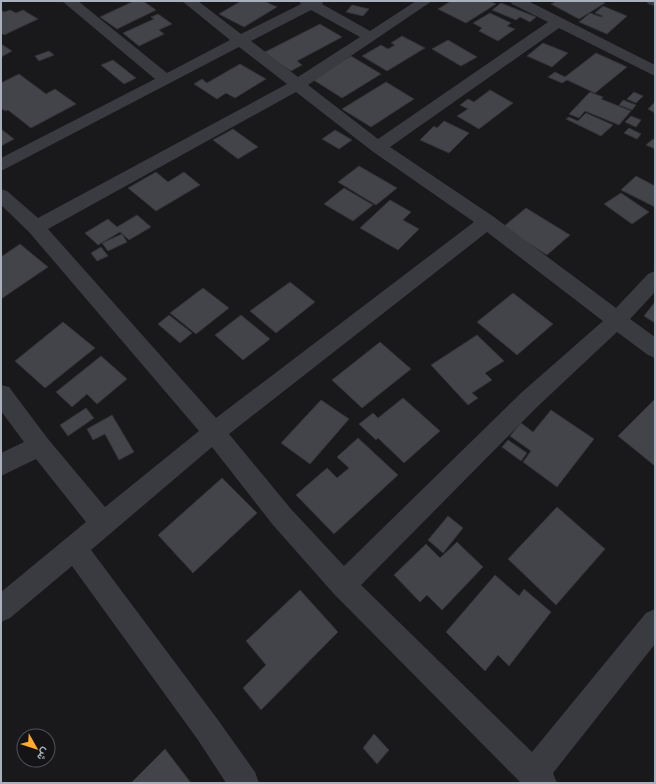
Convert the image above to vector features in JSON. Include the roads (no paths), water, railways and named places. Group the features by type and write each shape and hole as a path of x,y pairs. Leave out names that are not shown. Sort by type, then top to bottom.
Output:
{"street":[{"path":"69,1 165,79"},
{"path":"189,1 296,85 378,146 487,222 618,319 655,349"},
{"path":"36,227 296,85 369,36 425,1"},
{"path":"517,1 655,70"},
{"path":"1,165 165,79 240,42 311,2 369,36"},
{"path":"378,146 558,21"},
{"path":"1,195 36,227 214,432 282,517 344,585 537,779 655,622"},
{"path":"1,609 104,525 214,432 487,222"},
{"path":"344,585 529,400 618,319 655,279"},
{"path":"1,394 40,446 104,525"},
{"path":"1,465 40,446"},
{"path":"75,549 208,730 244,783"}]}
